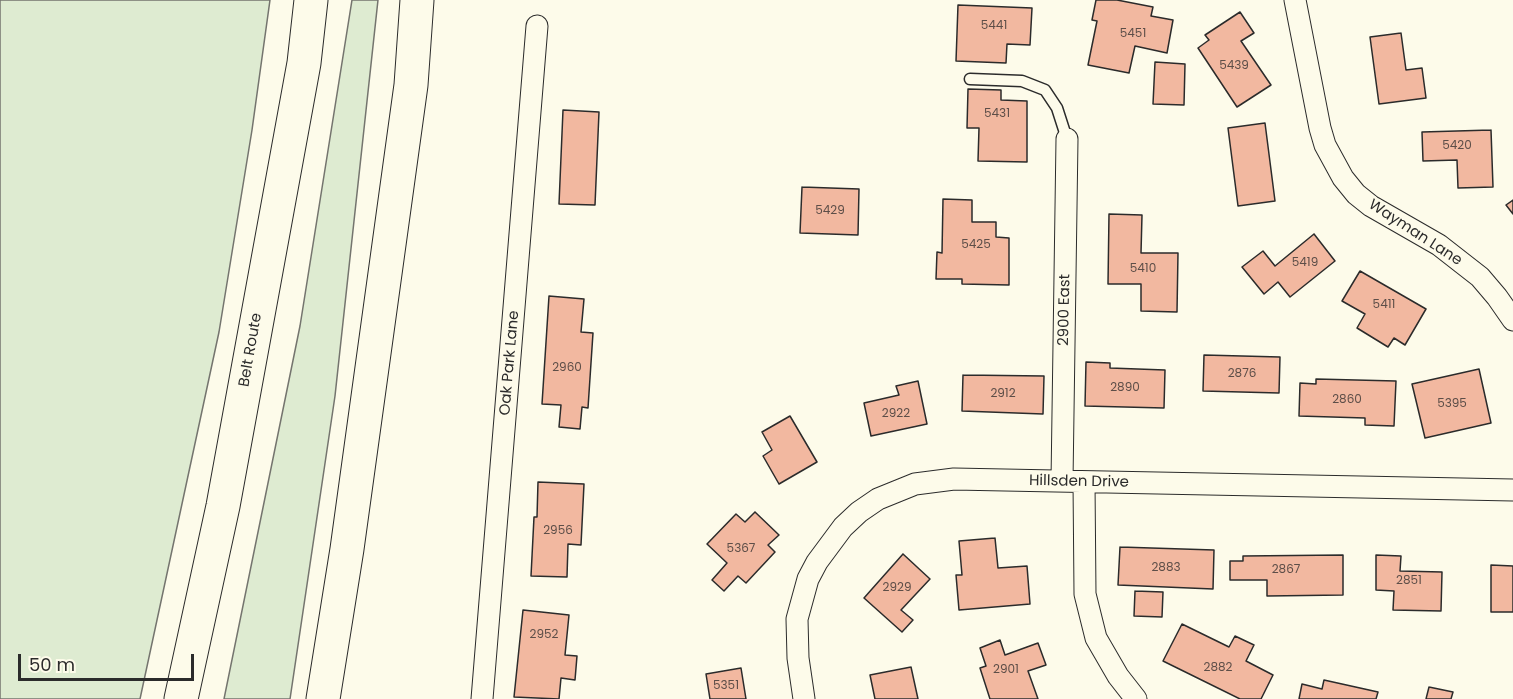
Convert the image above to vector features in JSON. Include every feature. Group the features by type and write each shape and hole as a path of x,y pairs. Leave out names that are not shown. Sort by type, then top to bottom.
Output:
{"highway":[{"name":"Belt Route","path":"181,699 223,506 304,63 311,0"},
{"path":"322,699 347,549 411,85 417,0"}],"street":[{"name":"Wayman Lane","path":"1295,0 1320,128 1325,145 1343,178 1371,207 1439,245 1471,270 1497,297 1513,320"},
{"name":"Oak Park Lane","path":"482,699 537,26"},
{"name":"2900 East","path":"1062,482 1067,139"},
{"name":"Hillsden Drive","path":"804,699 796,639 797,619 801,600 817,561 843,527 859,512 878,499 896,491 934,480 1513,490"},
{"path":"1084,482 1085,594 1096,638 1118,676 1136,699"}],"lane":[{"path":"970,79 1022,81 1045,90 1057,108 1067,139"}],"green space":[{"path":"0,0 270,0 252,130 219,332 140,699 0,699"},
{"path":"352,0 378,0 335,396 290,699 224,699 300,326"}],"building":[{"path":"1096,0 1117,0 1153,7 1151,16 1173,20 1167,53 1135,46 1129,73 1088,65 1097,21 1092,20"},
{"path":"958,5 1032,8 1030,45 1007,44 1006,63 956,61"},
{"path":"1240,12 1254,33 1241,41 1271,85 1237,107 1198,48 1209,40 1205,35"},
{"path":"1401,33 1406,70 1422,68 1426,98 1379,104 1370,37"},
{"path":"1155,62 1185,64 1184,105 1153,104"},
{"path":"968,89 1001,90 1001,100 1027,101 1027,162 978,161 979,128 967,128"},
{"path":"563,110 599,112 595,205 559,204"},
{"path":"1265,123 1275,201 1238,206 1228,128"},
{"path":"1491,130 1493,187 1458,188 1457,160 1423,161 1422,132"},
{"path":"802,187 859,189 858,235 800,233"},
{"path":"943,199 972,200 972,222 996,222 996,237 1009,238 1009,285 962,284 962,279 936,279 937,252 942,253"},
{"path":"1513,200 1513,214 1506,205"},
{"path":"1109,214 1142,215 1141,253 1178,253 1177,312 1141,311 1141,284 1108,284"},
{"path":"1314,234 1335,261 1290,297 1278,282 1264,294 1242,267 1263,251 1275,266"},
{"path":"1360,271 1426,309 1405,345 1394,338 1388,347 1357,328 1365,314 1342,301"},
{"path":"549,296 584,299 581,332 593,333 588,408 582,407 580,429 559,427 561,405 542,404"},
{"path":"1204,355 1280,357 1279,393 1203,391"},
{"path":"1086,362 1110,363 1110,368 1165,370 1164,408 1085,406"},
{"path":"1479,369 1491,423 1425,438 1412,384"},
{"path":"963,375 1044,376 1043,414 962,411"},
{"path":"1316,379 1396,381 1394,426 1365,425 1365,418 1299,416 1300,383 1316,384"},
{"path":"918,381 927,424 871,436 864,403 899,395 896,386"},
{"path":"790,416 817,462 779,484 763,456 772,450 762,432"},
{"path":"538,482 584,484 581,545 568,544 567,577 531,576"},
{"path":"755,512 779,535 768,545 775,552 746,583 738,576 724,591 712,580 727,563 707,544 736,514 745,522"},
{"path":"995,538 998,568 1027,566 1030,604 959,610 956,575 962,575 959,541"},
{"path":"1120,547 1214,550 1213,589 1118,585"},
{"path":"903,554 930,579 901,610 913,620 902,632 864,598"},
{"path":"1343,555 1343,595 1267,596 1267,580 1230,580 1230,561 1243,561 1243,556"},
{"path":"1376,555 1401,556 1400,571 1442,572 1441,611 1393,610 1394,591 1376,590"},
{"path":"1491,565 1513,566 1513,612 1491,612"},
{"path":"1135,591 1163,592 1162,617 1134,616"},
{"path":"523,610 569,615 565,655 577,656 575,680 561,678 559,699 514,697"},
{"path":"1182,624 1229,647 1235,636 1254,645 1246,661 1273,675 1261,699 1240,699 1163,661"},
{"path":"1000,640 1005,655 1038,643 1046,665 1028,671 1038,699 990,699 980,668 986,666 980,648"},
{"path":"911,667 918,699 875,699 870,675"},
{"path":"741,668 746,699 710,699 706,674"},
{"path":"1324,680 1378,692 1376,699 1299,699 1302,684 1322,689"},
{"path":"1429,687 1453,692 1451,699 1426,699"}]}
